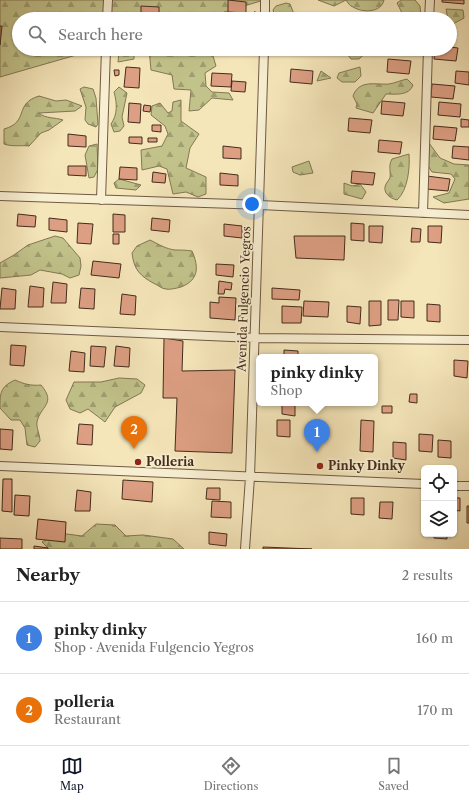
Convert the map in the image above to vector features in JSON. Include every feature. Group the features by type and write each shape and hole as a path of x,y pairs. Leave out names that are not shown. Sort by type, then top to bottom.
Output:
{"street":[{"path":"107,12 108,0"},
{"path":"265,0 265,12"},
{"path":"429,12 430,0"},
{"path":"101,200 106,56"},
{"name":"Avenida Fulgencio Yegros","path":"244,549 250,477 264,56"},
{"path":"423,213 428,56"},
{"path":"0,196 260,205 469,215"},
{"path":"0,327 255,338 469,340"},
{"path":"0,466 421,484"},
{"path":"457,486 469,486"}],"green space":[{"path":"0,0 264,0 224,12 12,12 12,56 73,56 0,77"},
{"path":"318,0 346,0 334,6"},
{"path":"346,0 384,0 376,10 366,11 352,7"},
{"path":"401,0 415,0 420,6 421,12 402,12 397,3"},
{"path":"286,3 290,4 293,12 274,12 273,10 276,6"},
{"path":"446,9 463,10 464,18 457,22 457,12 447,12"},
{"path":"119,56 134,56 134,59 118,62"},
{"path":"150,56 213,56 216,66 205,73 206,86 212,92 229,93 233,100 212,98 199,110 189,111 191,90 174,89 172,75 151,70"},
{"path":"349,56 362,56 359,59 351,59"},
{"path":"360,67 361,76 355,82 342,82 337,78 339,73"},
{"path":"321,71 331,78 317,81"},
{"path":"407,79 413,85 411,89 402,94 386,94 373,113 356,108 357,104 353,96 359,87 368,84 389,84"},
{"path":"84,87 93,89 96,98 98,124 96,127 88,124 85,120 86,107 80,89"},
{"path":"119,87 127,93 122,117 124,126 120,131 114,132 111,124 115,116 116,108 114,92"},
{"path":"39,96 56,101 66,100 82,106 75,111 39,113 47,117 63,120 49,130 41,133 29,146 13,146 4,144 4,129 17,122 26,104 31,99"},
{"path":"181,100 181,121 199,134 190,148 186,168 206,177 206,194 198,197 186,192 173,194 167,169 159,166 142,170 141,150 162,146 168,134 165,126 151,115 152,106 160,103 168,113 172,111 173,102"},
{"path":"429,143 440,158 454,164 469,165 469,199 444,203 433,197 449,193 455,179 451,174 432,172 425,161"},
{"path":"97,144 98,169 94,177 89,178 85,155 89,146"},
{"path":"409,154 409,172 404,191 397,200 391,198 387,194 385,187 390,178 390,164 392,159"},
{"path":"309,161 313,173 300,175 293,172 292,167"},
{"path":"119,179 141,185 136,190 116,188 114,183"},
{"path":"344,183 352,186 360,184 366,192 362,199 344,194"},
{"path":"55,236 63,238 80,258 81,266 79,275 70,278 62,274 40,270 31,275 0,278 0,263 28,245"},
{"path":"150,240 172,249 192,251 196,262 196,272 191,281 181,287 165,289 150,281 139,272 134,264 132,253 137,246"},
{"path":"119,378 137,379 145,385 141,393 115,407 105,422 88,409 80,413 70,409 66,400 74,382 101,382"},
{"path":"15,380 21,383 41,385 46,391 48,397 48,401 37,422 40,441 35,447 27,445 25,428 20,420 11,420 0,408 2,391 6,385"},
{"path":"96,524 115,525 126,536 143,535 173,539 184,549 49,549 42,542 59,533 82,536"}],"building":[{"path":"228,0 246,2 246,12 228,12"},
{"path":"442,0 464,0 464,4 442,2"},
{"path":"141,6 159,7 159,12 141,12"},
{"path":"0,26 2,26 0,45"},
{"path":"434,56 457,56 456,61 434,59"},
{"path":"388,59 411,61 409,74 387,72"},
{"path":"126,67 140,68 139,88 124,87"},
{"path":"291,69 313,71 312,84 290,82"},
{"path":"114,70 119,70 119,75 115,76"},
{"path":"456,71 469,72 469,85 455,83"},
{"path":"212,73 232,74 231,87 211,86"},
{"path":"232,81 246,82 245,92 231,91"},
{"path":"432,84 455,86 453,99 431,97"},
{"path":"382,101 405,103 403,116 381,114"},
{"path":"439,102 461,104 460,117 438,115"},
{"path":"129,103 141,104 140,123 128,122"},
{"path":"144,105 151,106 150,112 143,111"},
{"path":"349,118 372,120 370,133 348,131"},
{"path":"461,119 469,120 469,127 461,127"},
{"path":"152,125 161,125 161,132 152,131"},
{"path":"434,126 457,128 455,141 433,139"},
{"path":"68,134 86,136 86,147 68,146"},
{"path":"129,137 142,137 142,144 129,143"},
{"path":"148,138 157,138 157,142 148,142"},
{"path":"379,140 402,142 400,154 378,152"},
{"path":"223,146 241,148 241,159 223,158"},
{"path":"453,146 469,147 469,160 452,158"},
{"path":"68,166 86,166 86,176 68,175"},
{"path":"120,167 137,168 137,180 119,179"},
{"path":"352,171 375,173 373,185 351,183"},
{"path":"153,172 166,174 165,183 152,182"},
{"path":"220,173 238,175 238,186 220,185"},
{"path":"427,176 450,179 448,191 426,189"},
{"path":"18,214 36,216 35,227 17,226"},
{"path":"113,214 125,215 125,232 113,232"},
{"path":"49,218 67,220 67,232 49,230"},
{"path":"152,218 170,220 169,232 151,230"},
{"path":"78,223 93,224 91,244 77,243"},
{"path":"351,223 364,224 364,241 351,240"},
{"path":"224,224 242,226 242,238 224,236"},
{"path":"369,226 383,226 382,243 369,242"},
{"path":"428,226 442,226 441,243 428,242"},
{"path":"412,228 421,229 420,242 411,242"},
{"path":"113,234 119,234 119,244 113,244"},
{"path":"294,236 345,236 344,260 296,258"},
{"path":"93,261 121,264 119,278 91,275"},
{"path":"216,264 234,265 233,277 216,275"},
{"path":"219,281 232,283 231,290 225,289 224,294 218,294"},
{"path":"53,282 67,284 66,303 51,303"},
{"path":"30,286 44,288 43,307 28,307"},
{"path":"2,288 16,290 15,309 0,309"},
{"path":"81,288 95,289 94,309 79,308"},
{"path":"272,288 300,290 299,300 272,299"},
{"path":"122,294 136,296 135,315 120,314"},
{"path":"219,297 236,298 235,320 210,318 210,302 219,303"},
{"path":"388,300 399,300 398,320 388,320"},
{"path":"304,301 329,302 328,317 303,316"},
{"path":"369,301 381,301 381,325 369,326"},
{"path":"401,301 414,301 414,318 401,317"},
{"path":"427,304 440,305 440,322 427,321"},
{"path":"282,306 302,307 301,323 282,323"},
{"path":"347,306 361,307 360,324 347,322"},
{"path":"164,338 183,341 182,371 235,370 232,453 175,451 177,398 163,398"},
{"path":"11,345 26,346 24,366 10,365"},
{"path":"91,346 106,347 104,367 90,366"},
{"path":"116,346 130,348 129,367 114,366"},
{"path":"284,350 298,351 298,354 284,354"},
{"path":"71,351 85,353 84,372 69,371"},
{"path":"454,360 468,361 467,378 454,376"},
{"path":"410,394 417,394 417,403 409,402"},
{"path":"282,406 295,406 295,416 282,414"},
{"path":"382,406 392,406 392,413 382,413"},
{"path":"277,420 290,420 290,437 277,436"},
{"path":"361,420 374,421 373,452 360,451"},
{"path":"79,424 93,425 92,445 77,444"},
{"path":"0,429 13,430 12,450 0,449"},
{"path":"419,434 433,435 432,452 419,451"},
{"path":"438,440 451,441 451,458 438,457"},
{"path":"393,442 406,443 406,460 393,458"},
{"path":"3,479 12,479 12,512 2,511"},
{"path":"123,480 153,482 152,502 122,499"},
{"path":"207,488 220,488 220,500 206,499"},
{"path":"77,490 91,492 90,511 75,511"},
{"path":"15,495 30,496 29,516 14,515"},
{"path":"351,498 364,498 364,515 351,514"},
{"path":"457,498 460,498 460,511 457,510"},
{"path":"212,501 231,502 231,518 211,517"},
{"path":"380,502 393,502 392,519 379,518"},
{"path":"467,506 469,506 469,523 467,523"},
{"path":"38,519 66,522 65,542 36,539"},
{"path":"209,532 227,534 226,546 209,544"},
{"path":"447,537 447,539 434,538"},
{"path":"0,538 22,539 22,549 0,549"},
{"path":"34,546 48,548 48,549 34,549"},
{"path":"263,547 312,549 263,549"}],"place":[{"name":"polleria","path":"134,449"},
{"name":"pinky dinky","path":"317,452"},
{"name":"Polleria","path":"138,462"},
{"name":"Pinky Dinky","path":"320,466"}]}
